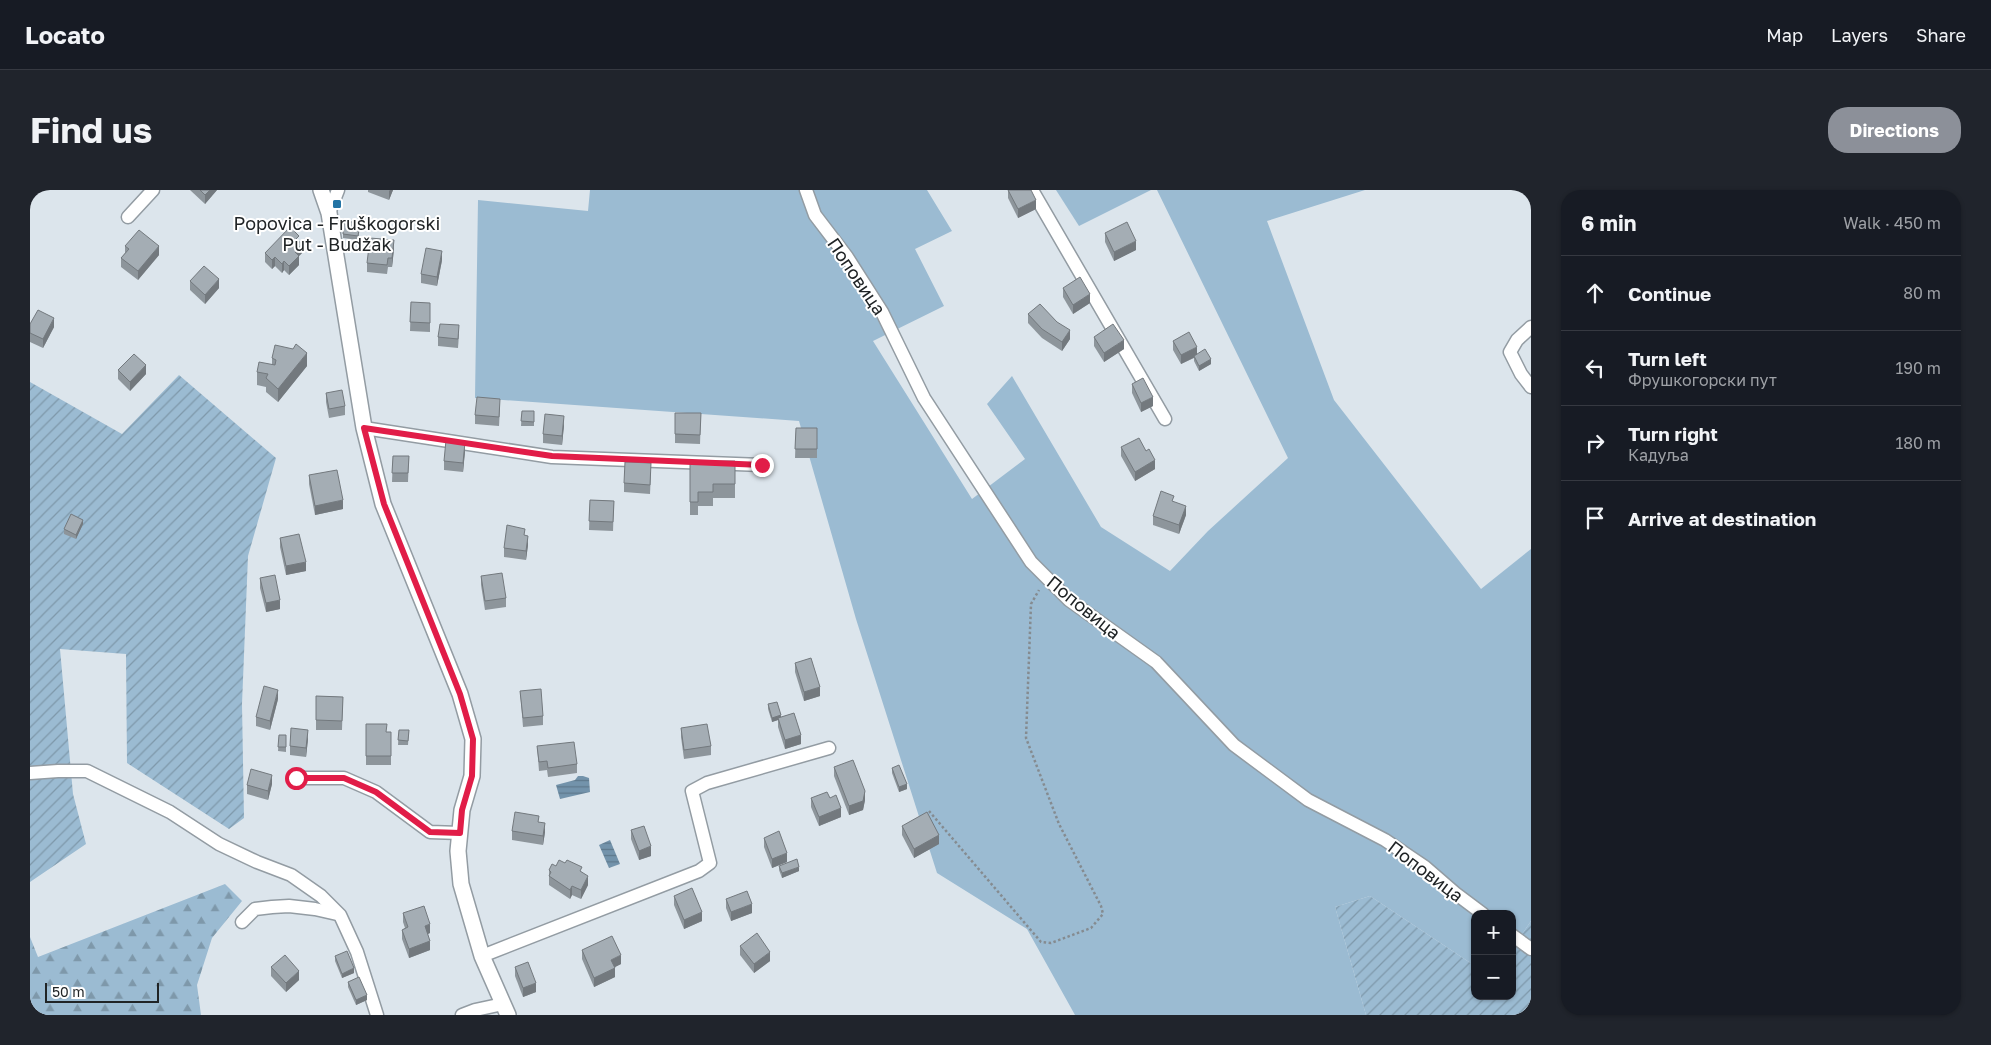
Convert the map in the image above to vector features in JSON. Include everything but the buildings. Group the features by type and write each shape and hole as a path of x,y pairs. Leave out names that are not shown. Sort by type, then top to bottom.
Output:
{"street":[{"path":"128,217 153,190"},
{"path":"321,190 329,213 364,428 384,504 460,694 473,739 472,776 462,810 458,851 461,884 482,956 506,1010 476,1010 462,1015"},
{"path":"329,213 338,190"},
{"name":"Поповица","path":"806,190 815,215 847,257 882,312 924,398 1031,562 1069,600 1156,662 1234,745 1308,800 1385,840 1425,867 1455,894 1477,910"},
{"path":"1032,190 1165,419"},
{"path":"1531,327 1517,340 1510,352 1521,374 1531,387"},
{"path":"364,428 552,456 762,465"},
{"path":"482,956 699,871 710,863 692,791 707,783 829,748"},
{"path":"30,773 58,770 87,771 170,812 219,844 291,876 321,896 340,915 357,952 377,1015"},
{"path":"296,778 344,778 376,792 430,832 460,833"},
{"path":"242,922 256,909 281,907 315,908 340,915"},
{"path":"1516,938 1531,949"}],"path":[{"path":"929,811 1041,942 1051,943 1091,928 1102,914 1101,906 1058,824 1026,738 1031,604 1039,590 1051,583"}],"green space":[{"path":"590,190 927,190 952,231 915,249 944,306 873,341 972,499 1025,459 987,404 1012,376 1101,527 1170,571 1208,531 1288,458 1157,190 1365,190 1267,221 1334,400 1481,589 1531,549 1531,921 1516,943 1516,910 1471,910 1471,963 1370,896 1335,907 1366,1015 1075,1015 1027,929 937,873 856,619 799,421 475,398 478,200 588,211"},
{"path":"1056,190 1151,190 1079,226"},
{"path":"179,375 276,458 248,556 242,704 244,818 229,829 127,763 126,654 60,649 73,794 86,844 30,882 30,382 122,434"},
{"path":"225,884 242,901 212,938 197,985 201,1015 30,1015 30,937 38,957"},
{"path":"1370,896 1471,963 1471,1000 1516,1000 1516,943 1531,921 1531,1015 1366,1015 1335,907"}],"shaded area":[{"path":"578,776 589,778 590,792 560,799 556,785 575,780"},
{"path":"610,840 620,864 609,868 599,845"}],"place":[{"name":"Popovica - Fruškogorski Put - Budžak","path":"337,204"}],"route":[{"path":"296,778 344,778 376,792 430,832 460,833 462,810 472,776 473,739 460,694 384,504 364,428 552,456 602,460 762,465"}]}
